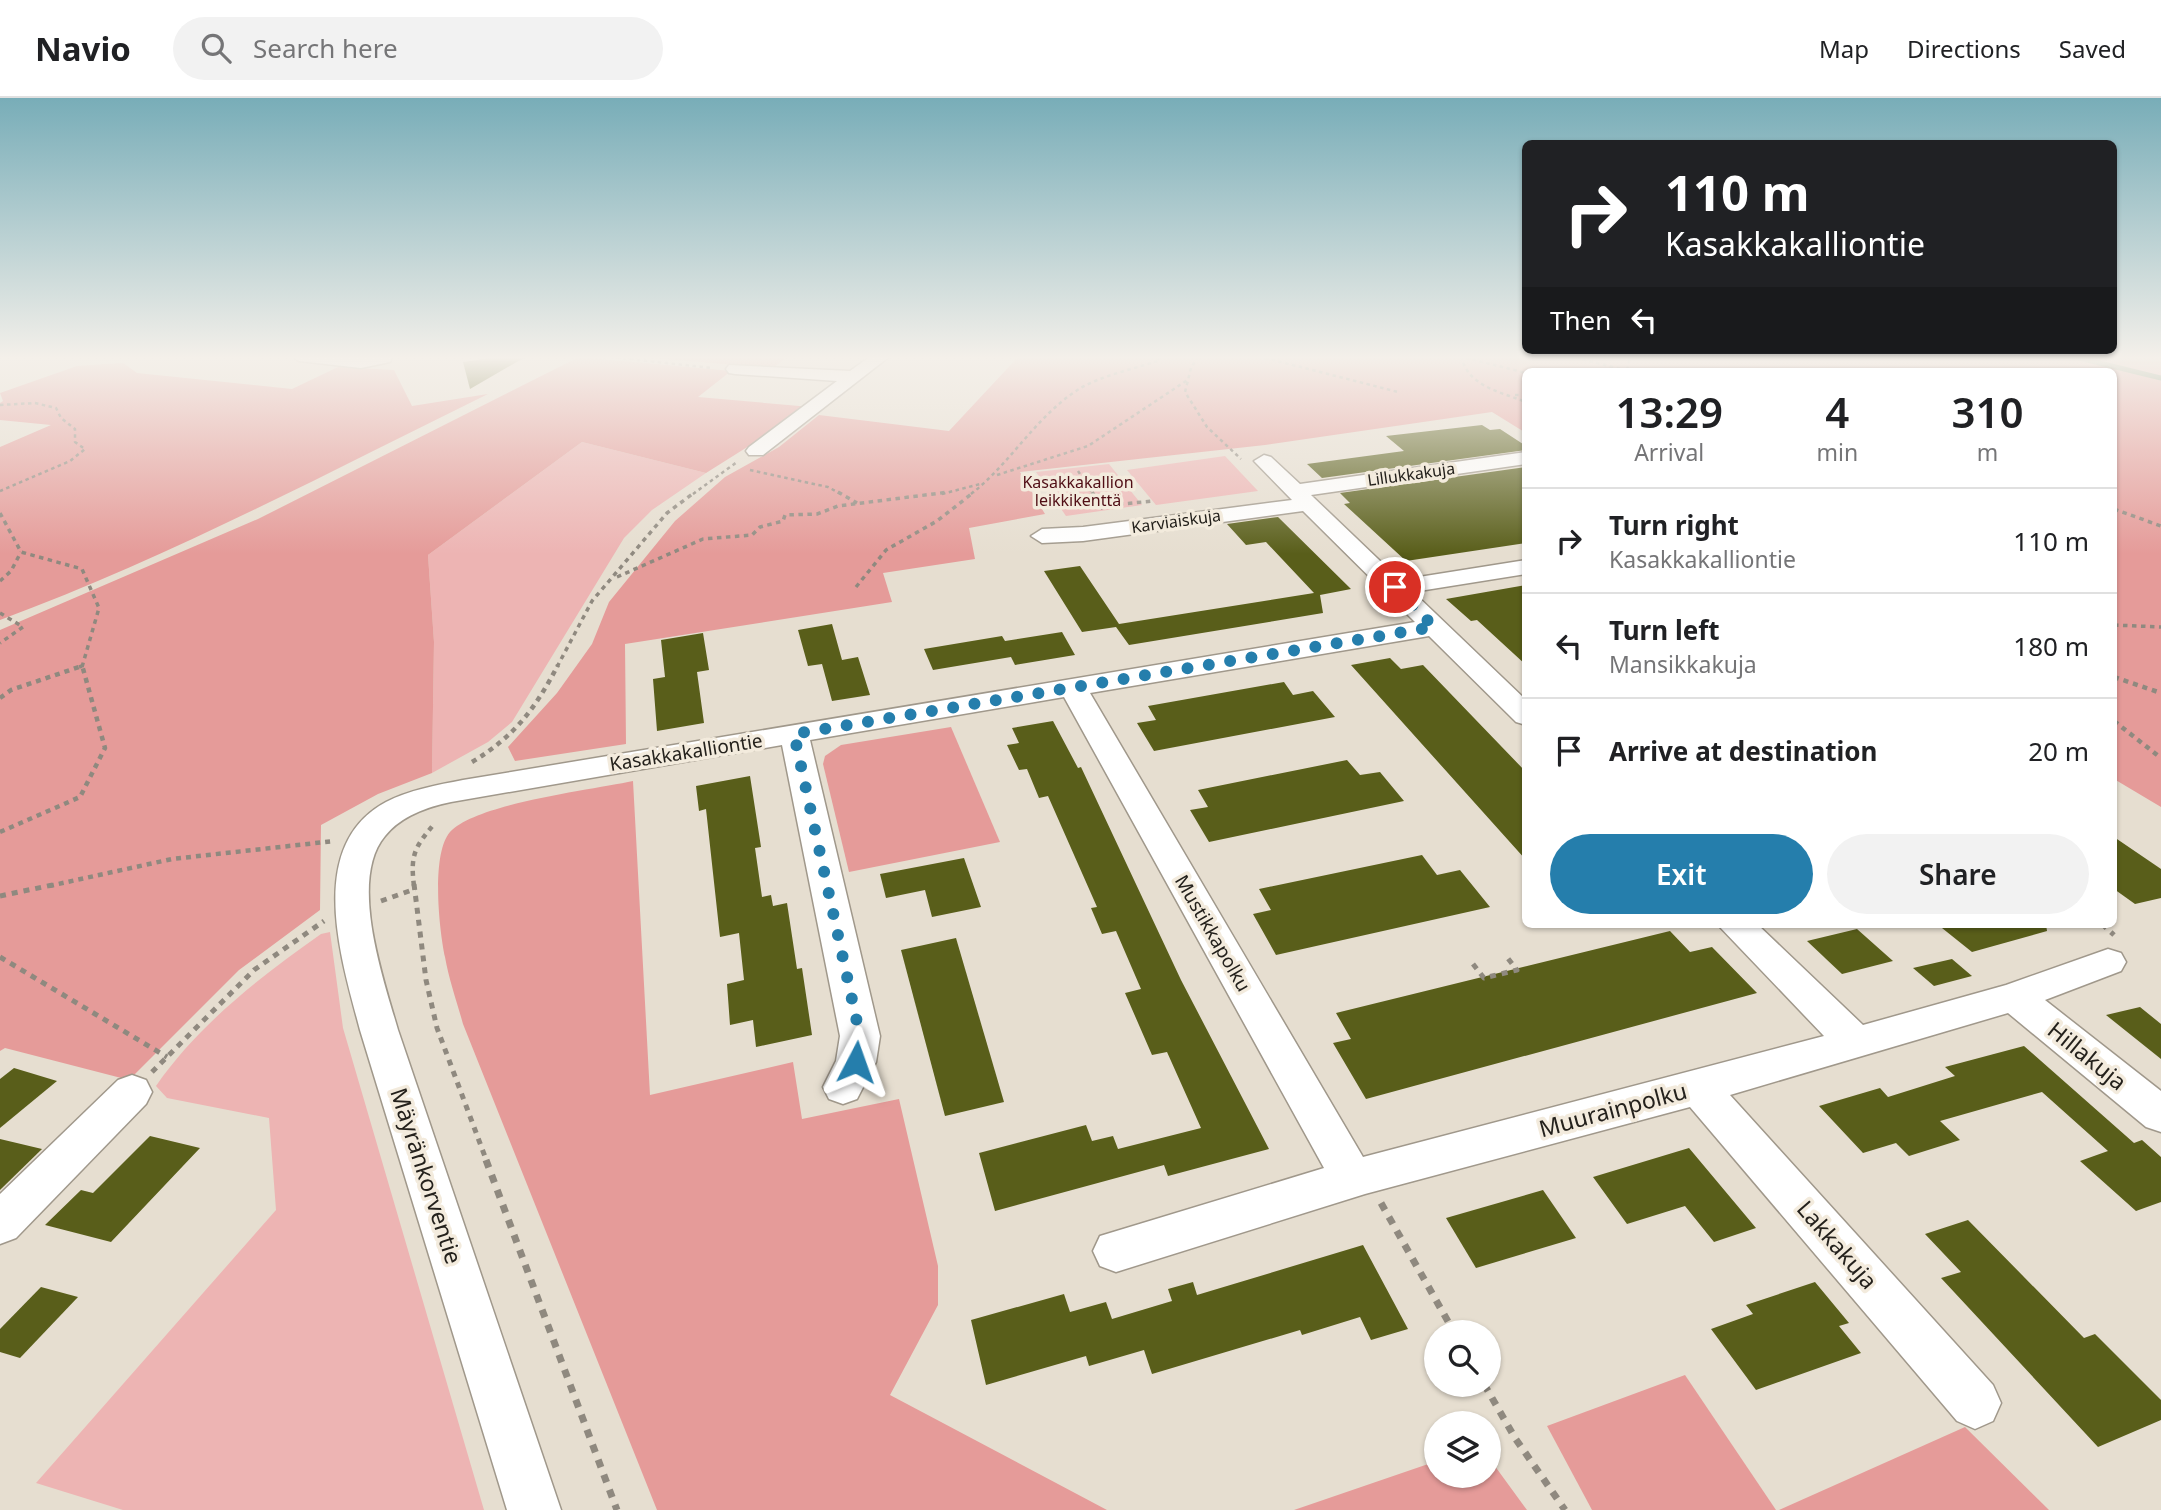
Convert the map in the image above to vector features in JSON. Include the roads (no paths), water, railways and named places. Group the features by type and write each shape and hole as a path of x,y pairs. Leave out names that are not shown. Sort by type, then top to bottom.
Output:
{"street":[{"path":"756,451 795,422"},
{"name":"Lillukkakuja","path":"1302,497 1522,459"},
{"path":"1264,461 1522,711"},
{"name":"Karviaiskuja","path":"1042,536 1119,529 1302,497"},
{"path":"1395,587 1522,568"},
{"name":"Kasakkakalliontie","path":"366,837 383,818 396,810 452,792 1434,627"},
{"name":"Mustikkapolku","path":"1073,688 1359,1177"},
{"path":"794,734 860,1036 856,1062 842,1087"},
{"name":"Mäyränkorventie","path":"366,837 357,853 353,872 353,910 379,1030 534,1510"},
{"path":"1739,928 1854,1041"},
{"name":"Muurainpolku","path":"1116,1251 1359,1177 1698,1088 2014,997 2108,961"},
{"name":"Hillakuja","path":"2014,997 2161,1115"},
{"name":"Lakkakuja","path":"1698,1088 1975,1403"},
{"path":"0,1224 132,1093"}],"park label":[{"name":"Kasakkakallion leikkikenttä","path":"1078,491"}]}
